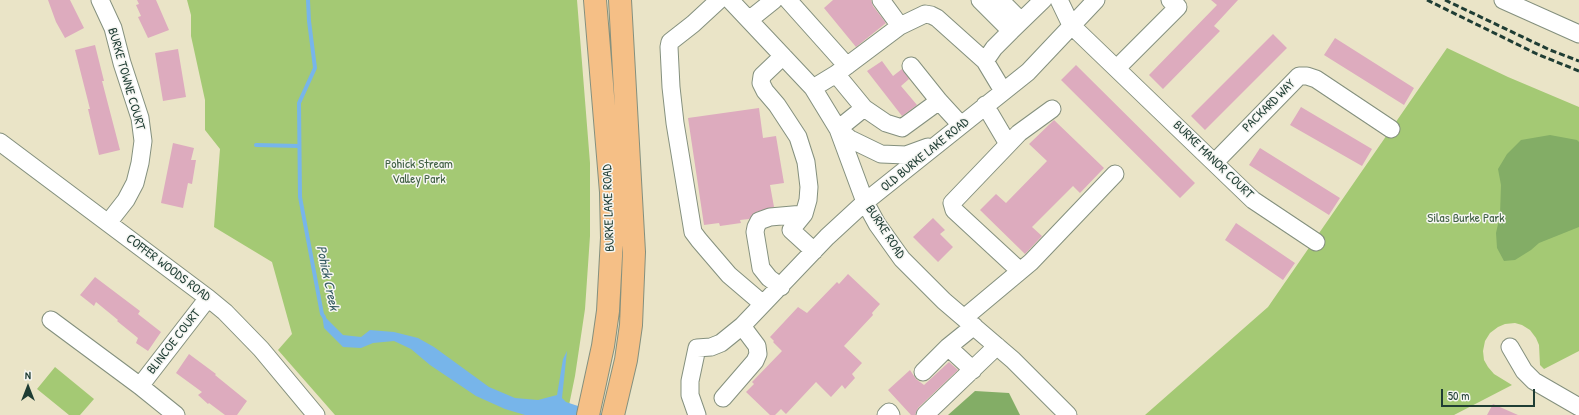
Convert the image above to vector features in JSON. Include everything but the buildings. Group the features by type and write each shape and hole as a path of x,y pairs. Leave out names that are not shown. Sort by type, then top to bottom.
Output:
{"main road":[{"name":"BURKE LAKE ROAD","path":"588,415 603,346 608,311 612,238 611,192 595,0"},
{"name":"BURKE LAKE ROAD","path":"615,408 626,360 631,326 634,252 620,0"}],"street":[{"name":"BURKE TOWNE COURT","path":"100,0 113,28 122,63 140,118 143,141 135,183 126,200 108,223"},
{"path":"719,0 693,24 670,42 671,87 675,123 693,232 729,275 764,304"},
{"name":"BURKE ROAD","path":"730,0 813,88 838,129 866,202 877,224 902,259 944,301 997,346 1068,415"},
{"path":"749,20 774,0"},
{"path":"881,0 900,26"},
{"path":"980,0 1016,26"},
{"path":"1000,0 1016,26"},
{"path":"985,61 994,48 1043,0"},
{"name":"BURKE MANOR COURT","path":"1058,0 1071,25 1253,200 1316,242"},
{"name":"OLD BURKE LAKE ROAD","path":"697,415 690,395 690,382 697,348 711,347 721,343 742,326 814,251 866,202 1028,72 1096,0"},
{"path":"1117,68 1178,7 1170,0"},
{"path":"1503,0 1579,34"},
{"path":"796,2 864,108 886,123 902,128 939,101"},
{"path":"813,88 841,70 900,26 925,14 931,14 985,61 1003,91"},
{"path":"783,56 762,76 761,83 765,91 777,105 798,137 806,162 809,187 808,200 804,214 791,230 814,251"},
{"path":"911,66 939,101 961,125"},
{"name":"PACKARD WAY","path":"1215,162 1299,76 1307,76 1316,80 1391,129"},
{"path":"986,105 1008,144"},
{"path":"864,108 838,129 850,139 866,148 888,154 906,155 941,141"},
{"path":"1020,271 954,210 952,203 1019,133 1052,109"},
{"name":"COFFER WOODS ROAD","path":"0,142 230,316 251,338 316,415"},
{"path":"923,372 948,347 969,322 1031,262 1115,174"},
{"path":"781,287 769,278 760,268 755,232 756,227 759,221 770,217 804,214"},
{"name":"BLINCOE COURT","path":"140,386 208,298"},
{"name":"BLINCOE COURT","path":"51,320 140,386 176,415"},
{"path":"723,398 755,361 758,354 757,346 742,326"},
{"path":"925,415 997,346"},
{"path":"948,347 973,370"},
{"path":"1510,347 1524,371 1534,381 1579,406"},
{"path":"886,415 889,412 891,415"}],"green space":[{"name":"Pohick Stream Valley Park","path":"187,0 577,0 590,163 590,236 585,309 575,376 567,415 335,415 278,350 292,334 272,262 214,227 220,149 205,130 205,100 191,36 191,15"},
{"name":"Silas Burke Park","path":"1447,48 1508,77 1579,107 1579,351 1544,369 1540,365 1539,345 1530,330 1515,323 1505,324 1498,327 1490,333 1485,341 1483,351 1484,360 1494,374 1512,385 1454,415 1145,415 1268,307"},
{"path":"1550,135 1577,140 1579,142 1579,227 1539,243 1515,260 1504,261 1497,248 1496,233 1500,215 1501,185 1498,169 1507,154 1521,140"},
{"path":"55,367 94,399 80,415 69,415 37,389"},
{"path":"975,391 1009,393 1020,415 948,415"}],"water":[{"path":"322,314 343,335 361,337 370,330 394,332 418,338 434,347 489,387 515,398 538,400 557,395 563,359 567,351 562,398 566,402 605,415 525,415 505,409 476,396 430,365 411,349 394,341 373,343 361,348 343,347 324,328"}],"waterway":[{"name":"Pohick Creek","path":"308,0 315,68 299,103 300,197 322,314 324,317"},
{"path":"256,145 299,146"}],"railway":[{"path":"1427,0 1537,54 1579,71"},
{"path":"1445,0 1550,50 1579,61"}]}
